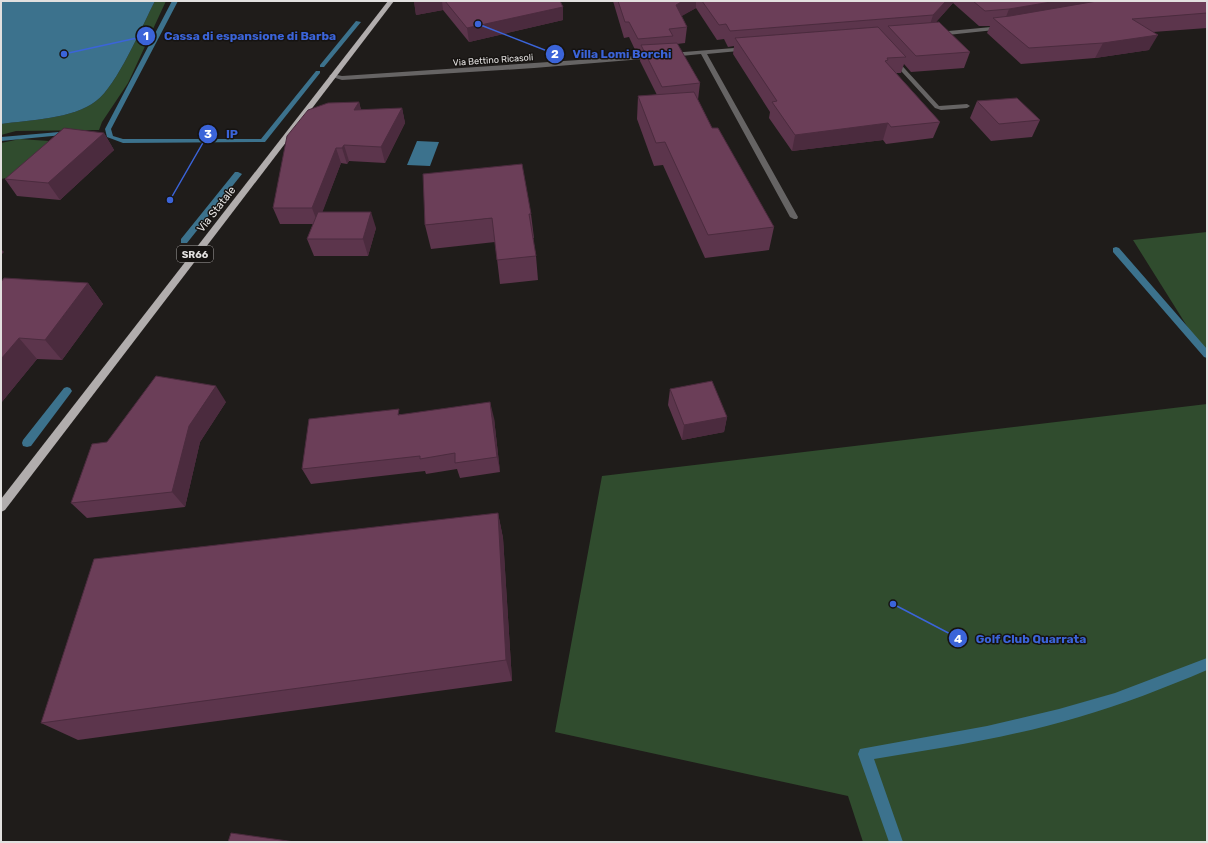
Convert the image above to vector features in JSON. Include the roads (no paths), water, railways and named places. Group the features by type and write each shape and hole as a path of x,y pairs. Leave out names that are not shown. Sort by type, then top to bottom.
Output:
{"main road":[{"name":"Via Statale","path":"1,507 391,1"}],"street":[{"path":"932,34 1010,26"},
{"path":"665,56 753,48"},
{"path":"703,53 794,217"},
{"path":"890,55 937,107 967,106"},
{"name":"Via Bettino Ricasoli","path":"332,76 342,78 534,66 657,56"}],"water":[{"path":"1,1 155,1 136,40 112,83 96,101 75,112 63,115 37,120 1,124"},
{"path":"417,141 439,142 430,166 407,165"}],"waterway":[{"path":"175,1 108,129 110,137 123,141 263,141 318,72"},
{"path":"322,66 358,22"},
{"path":"1,139 71,133"},
{"path":"184,241 238,174"},
{"path":"1116,250 1207,355"},
{"path":"27,443 67,391"},
{"path":"896,842 865,754 962,738 1011,728 1078,711 1152,686 1207,664"}],"place":[{"name":"Villa Lomi Borchi","path":"478,24"},
{"name":"Cassa di espansione di Barba","path":"64,54"},
{"name":"IP","path":"170,200"},
{"name":"Golf Club Quarrata","path":"893,604"}]}
